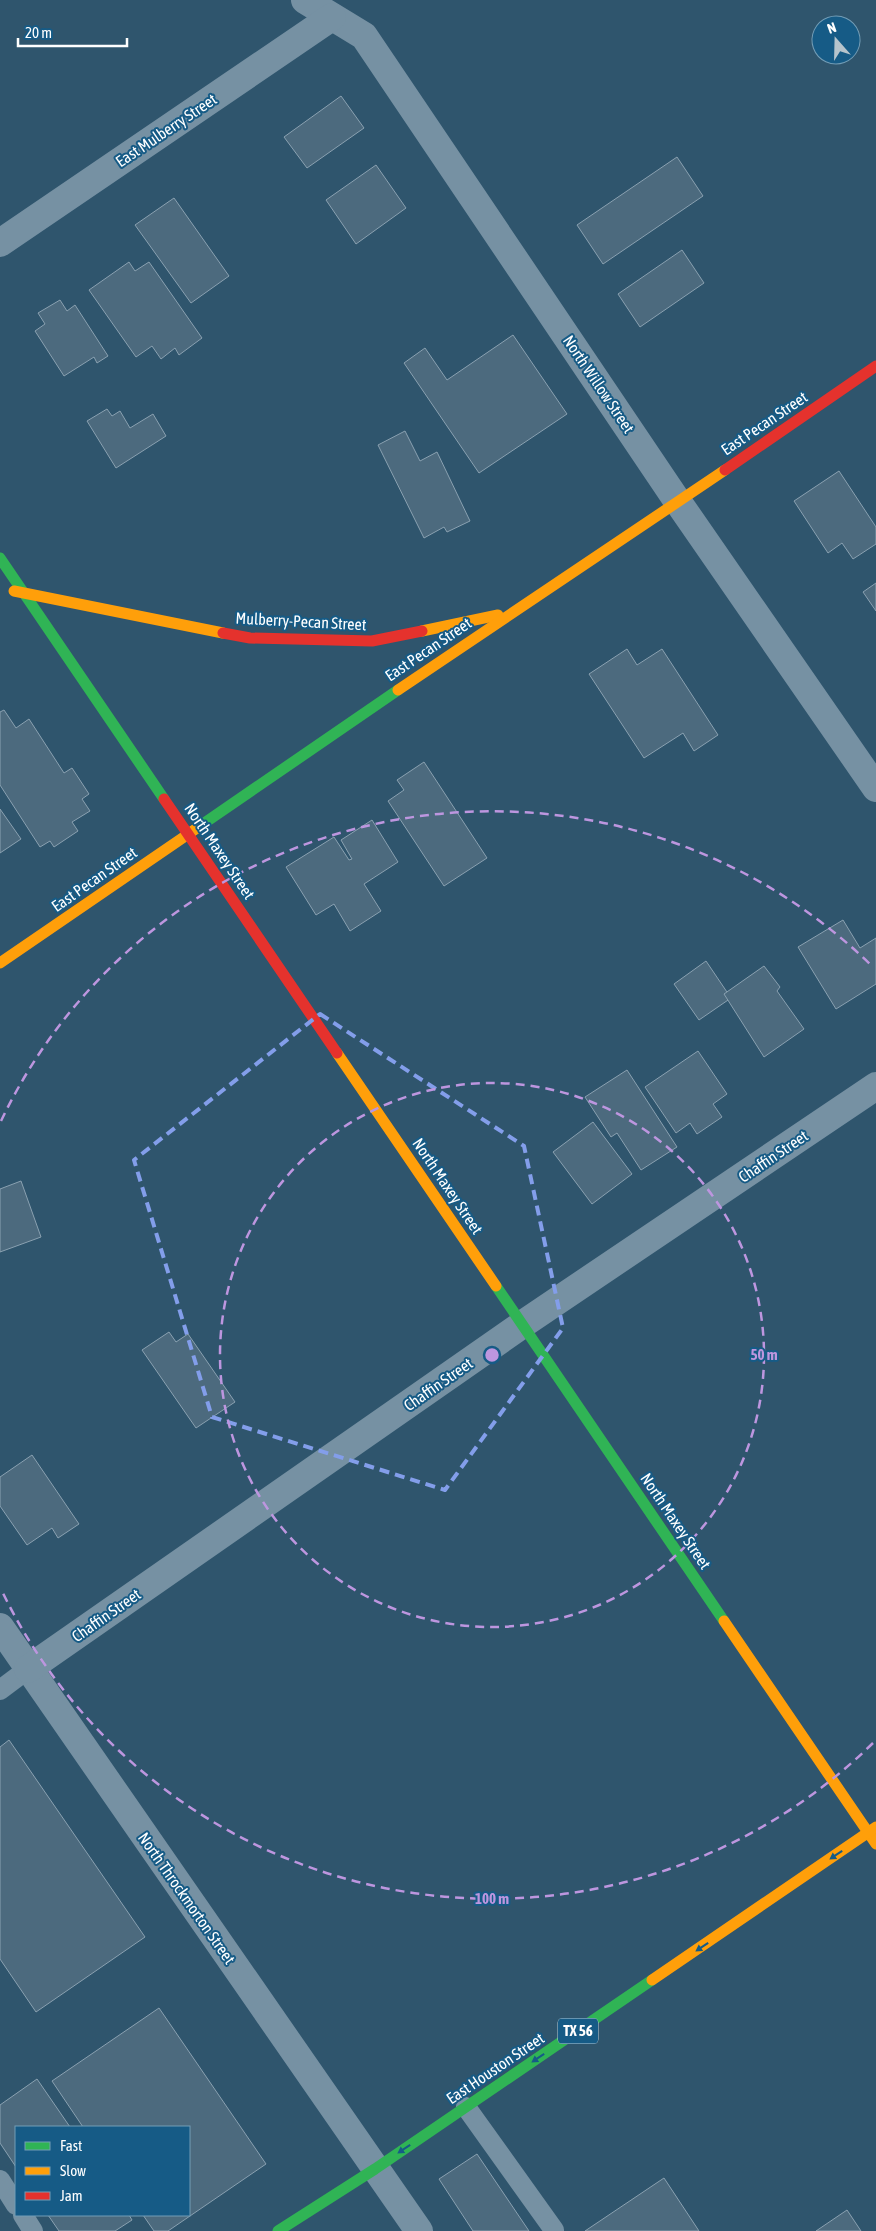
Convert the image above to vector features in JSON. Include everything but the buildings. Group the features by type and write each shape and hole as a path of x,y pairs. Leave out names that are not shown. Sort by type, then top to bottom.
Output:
{"street":[{"name":"North Willow Street","path":"305,0 364,36 678,502 876,788"},
{"name":"East Mulberry Street","path":"0,243 332,17"},
{"name":"East Pecan Street","path":"0,963 511,612 678,502 876,366"},
{"name":"North Maxey Street","path":"0,558 523,1324 872,1830 876,1844"},
{"name":"Mulberry-Pecan Street","path":"0,589 250,638 372,641 511,612"},
{"name":"Chaffin Street","path":"28,1669 523,1324 876,1086"},
{"name":"North Throckmorton Street","path":"0,1627 419,2231"},
{"name":"East Houston Street","path":"278,2231 375,2169 872,1830"}],"lane":[{"path":"0,1690 28,1669"},
{"path":"466,2107 554,2230"},
{"path":"0,2180 15,2203"},
{"path":"24,2216 34,2231"}],"highlighted area":[{"path":"320,1014 524,1146 563,1328 445,1490 212,1417 134,1160"}],"traffic: fast":[{"path":"0,558 164,799"},
{"path":"200,826 398,690"},
{"path":"496,1286 724,1621"},
{"path":"278,2231 375,2169 652,1980"}],"traffic: slow":[{"path":"398,690 725,470"},
{"path":"14,591 223,633"},
{"path":"422,631 498,615"},
{"path":"0,963 200,826"},
{"path":"337,1053 496,1286"},
{"path":"724,1621 876,1844"},
{"path":"652,1980 876,1827"}],"traffic: jam":[{"path":"725,470 876,366"},
{"path":"223,633 250,638 372,641 422,631"},
{"path":"164,799 337,1053"}]}
